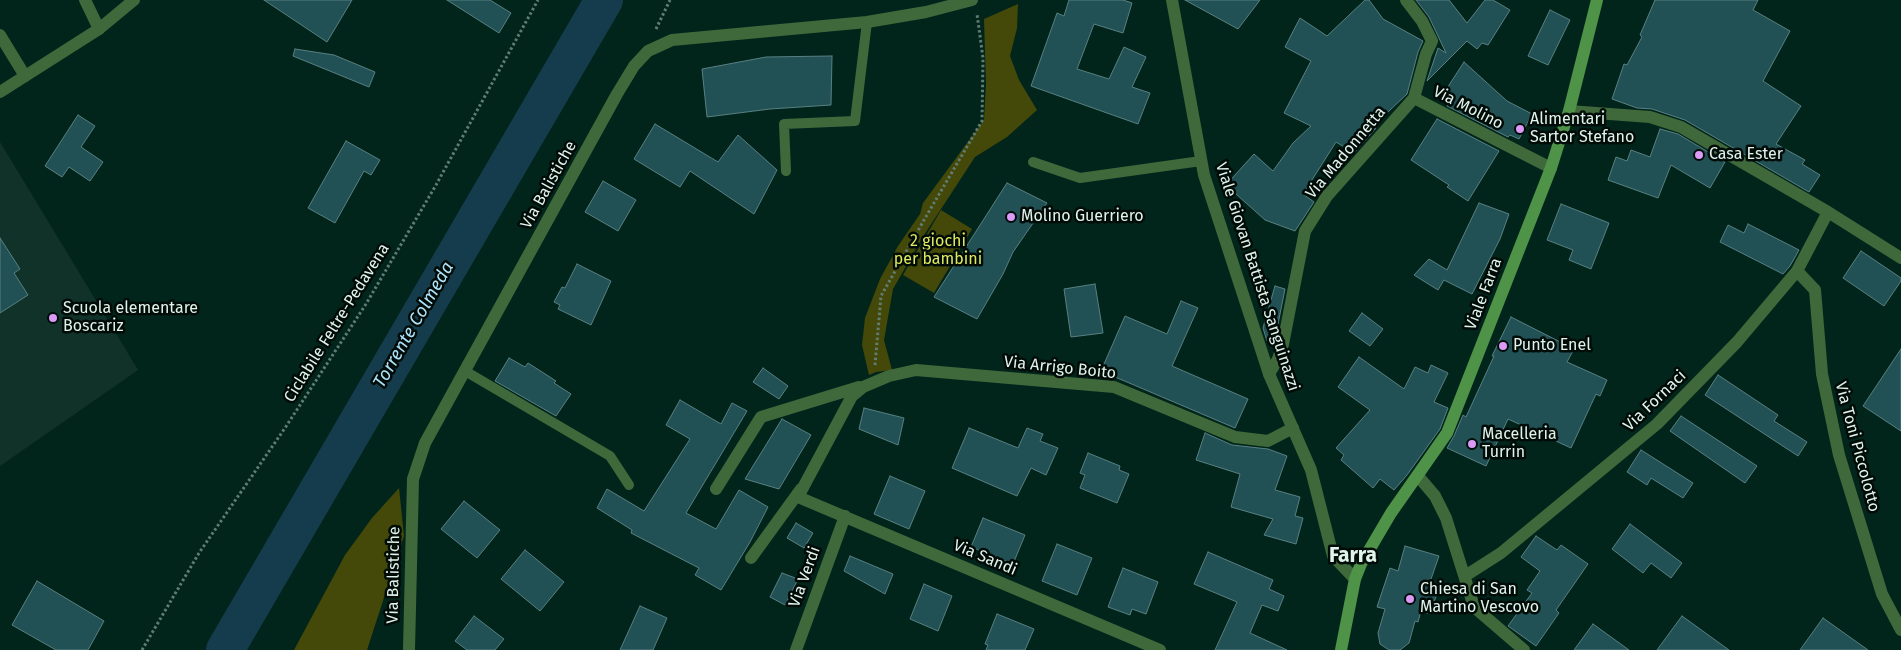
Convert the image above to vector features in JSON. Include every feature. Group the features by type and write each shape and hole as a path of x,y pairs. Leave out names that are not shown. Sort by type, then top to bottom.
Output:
{"main road":[{"name":"Viale Farra","path":"1341,650 1355,579 1361,564 1381,530 1447,433 1551,168 1569,111 1597,0"}],"street":[{"path":"85,0 99,29"},
{"path":"0,92 99,29 134,0"},
{"name":"Viale Giovan Battista Sanguinazzi","path":"1172,0 1207,185 1269,374 1311,470 1333,556 1355,579"},
{"name":"Via Molino","path":"1406,0 1422,21 1432,41 1426,54 1414,98 1551,168"},
{"name":"Via Balistiche","path":"409,650 413,479 425,443 466,372 616,94 634,66 648,51 672,40 867,22 974,5"},
{"path":"0,35 25,76"},
{"name":"Via Madonnetta","path":"1269,374 1278,359 1283,344 1305,231 1327,196 1414,98"},
{"path":"1569,111 1650,117 1681,127 1828,212 1901,258"},
{"name":"Via Fornaci","path":"1465,576 1501,553 1657,424 1737,342 1797,271 1828,212"},
{"name":"Via Toni Piccolotto","path":"1797,271 1815,290 1822,374 1839,455 1882,594 1901,630"},
{"name":"Via Arrigo Boito","path":"716,489 761,417 873,383 889,376 916,370 1114,387 1235,437 1268,442 1293,428"},
{"name":"Via Arrigo Boito","path":"798,497 852,396 873,383"},
{"path":"1418,476 1435,496 1446,518 1474,607 1524,650"},
{"name":"Via Arrigo Boito","path":"751,558 804,484"},
{"name":"Via Sandi","path":"798,497 1160,650"},
{"name":"Via Verdi","path":"796,650 845,516"}],"lane":[{"path":"786,171 784,124 855,121 867,22"},
{"path":"1033,162 1080,178 1202,161"},
{"path":"466,372 610,456 629,485"}],"path":[{"name":"Ciclabile Feltre-Pedavena","path":"142,650 198,553 285,428 366,304 436,185 538,0"},
{"path":"648,51 659,19 670,0"},
{"path":"873,383 881,296 982,121 983,58 974,5"}],"shaded area":[{"name":"Scuola elementare Boscariz","path":"0,142 138,370 0,466"}],"green space":[{"path":"1018,4 1017,28 1010,56 1019,80 1037,110 1007,137 975,157 924,235 893,289 884,340 892,370 869,375 862,345 865,318 880,279 898,246 920,214 923,203 984,120 986,84 984,19"},
{"name":"2 giochi per bambini","path":"941,210 972,229 934,293 903,275"},
{"path":"399,488 404,536 367,650 294,650 345,555 372,518"}],"building":[{"path":"264,0 352,0 327,42"},
{"path":"447,0 490,0 511,13 499,33"},
{"path":"1069,0 1123,0 1132,3 1123,33 1094,24 1077,69 1109,79 1124,47 1146,57 1132,87 1150,93 1138,124 1031,86 1057,13 1064,16"},
{"path":"1185,0 1260,0 1238,29"},
{"path":"1365,0 1369,0 1383,19 1423,41 1418,52 1407,94 1373,126 1376,128 1354,153 1336,142 1303,194 1314,202 1295,231 1265,220 1226,185 1254,154 1273,171 1293,143 1311,126 1284,113 1311,61 1285,47 1300,18 1327,36"},
{"path":"1416,0 1449,0 1467,23 1485,0 1493,0 1510,10 1488,45 1482,43 1477,49 1467,41 1427,81 1438,48 1446,53 1429,17"},
{"path":"1655,0 1758,0 1753,10 1790,31 1763,81 1801,106 1776,144 1805,160 1802,164 1820,175 1809,192 1685,120 1652,109 1637,108 1612,99 1624,64 1627,65 1642,37 1640,35"},
{"path":"1550,10 1570,20 1548,65 1528,56"},
{"path":"295,49 334,55 375,72 369,87 293,56"},
{"path":"832,56 831,105 770,109 707,117 702,69 766,57"},
{"path":"1464,62 1507,101 1532,114 1519,139 1510,135 1508,137 1447,106 1449,102 1442,96"},
{"path":"78,115 95,126 81,147 103,162 90,181 69,167 62,177 45,166"},
{"path":"1437,119 1499,151 1468,201 1447,187 1449,185 1411,160"},
{"path":"655,124 718,162 738,135 777,170 754,214 690,171 680,187 634,159"},
{"path":"1660,129 1678,134 1725,162 1710,188 1671,165 1658,198 1608,180 1616,157 1627,161 1631,150 1650,157"},
{"path":"346,141 380,160 371,175 364,171 335,223 308,208"},
{"path":"603,181 636,200 618,231 585,212"},
{"path":"1007,183 1047,203 1013,252 1003,274 977,319 934,297"},
{"path":"1479,203 1509,214 1500,239 1472,294 1444,280 1438,290 1414,275 1429,259 1447,270"},
{"path":"1561,204 1609,223 1591,269 1569,260 1573,250 1547,240"},
{"path":"1748,224 1799,250 1783,274 1720,242 1728,225 1744,233"},
{"path":"0,238 20,269 14,273 28,295 0,313"},
{"path":"1861,251 1901,278 1901,281 1884,306 1843,278"},
{"path":"577,264 611,281 591,325 558,309 560,305 554,302 562,287 565,288"},
{"path":"1095,284 1103,333 1071,337 1064,289"},
{"path":"1275,286 1285,289 1274,344 1267,341 1263,328"},
{"path":"1181,301 1198,308 1172,366 1248,399 1235,428 1101,371 1125,316 1167,334"},
{"path":"1362,313 1383,329 1370,346 1349,331"},
{"path":"1511,317 1574,349 1567,362 1607,380 1600,396 1596,394 1571,448 1508,419 1486,466 1447,448 1463,415 1466,417"},
{"path":"1901,349 1901,431 1863,406"},
{"path":"1359,357 1404,389 1415,367 1428,373 1431,365 1448,373 1434,402 1448,408 1440,429 1394,490 1380,479 1373,488 1341,460 1344,455 1336,448 1370,410 1338,387"},
{"path":"509,358 525,367 528,363 556,381 554,383 571,394 556,416 495,381"},
{"path":"763,368 788,386 779,399 753,382"},
{"path":"1718,375 1778,415 1774,421 1807,442 1798,456 1705,395"},
{"path":"680,400 721,424 732,403 747,411 686,513 716,529 739,490 768,507 750,542 721,590 695,575 699,568 631,533 632,530 597,508 607,489 644,511 690,439 666,425"},
{"path":"864,408 904,418 898,445 859,429"},
{"path":"1681,416 1757,466 1745,483 1670,431"},
{"path":"782,419 811,435 779,489 745,479"},
{"path":"969,428 1018,448 1027,428 1043,434 1040,441 1058,448 1046,475 1031,468 1017,496 952,468"},
{"path":"1205,433 1232,445 1268,449 1287,456 1275,490 1300,497 1295,516 1303,518 1296,544 1264,535 1273,519 1231,507 1240,474 1196,460"},
{"path":"1641,450 1693,483 1683,498 1651,478 1647,485 1627,472"},
{"path":"1088,453 1120,466 1119,470 1129,474 1117,503 1080,488 1085,475 1080,473"},
{"path":"890,476 925,491 909,529 874,514"},
{"path":"464,501 500,530 477,558 441,529"},
{"path":"983,518 1025,535 1013,564 971,547"},
{"path":"796,523 813,533 804,548 787,538"},
{"path":"1630,524 1682,563 1671,578 1651,563 1643,573 1612,549"},
{"path":"1536,536 1557,550 1561,545 1588,564 1556,610 1559,613 1536,646 1508,626 1532,593 1527,590 1540,571 1521,557"},
{"path":"1057,544 1092,558 1077,595 1042,581"},
{"name":"Chiesa di San Martino Vescovo","path":"1405,546 1439,556 1430,582 1440,585 1430,614 1421,611 1418,622 1415,621 1409,643 1400,650 1389,650 1380,644 1378,633 1385,609 1377,607 1390,568 1398,571"},
{"path":"525,550 564,582 540,611 501,579"},
{"path":"1208,552 1273,580 1269,589 1284,596 1278,611 1262,605 1250,633 1287,650 1215,650 1237,602 1194,584"},
{"path":"850,556 893,574 885,594 844,571"},
{"path":"1123,568 1158,582 1146,614 1132,609 1130,615 1108,607"},
{"path":"782,573 798,579 785,605 770,597"},
{"path":"37,581 104,621 88,650 56,650 12,625"},
{"path":"924,584 952,596 938,631 910,619"},
{"path":"640,606 667,618 653,650 620,650"},
{"path":"997,614 1034,629 1025,650 986,650 988,645 985,644"},
{"path":"474,616 504,639 495,650 467,650 455,641"},
{"path":"1682,616 1729,650 1657,650"},
{"path":"1823,618 1868,650 1800,650"},
{"path":"1593,624 1629,650 1574,650"}],"waterway":[{"name":"Torrente Colmeda","path":"225,650 604,0"}],"place":[{"name":"Alimentari Sartor Stefano","path":"1520,129"},
{"name":"Casa Ester","path":"1699,155"},
{"name":"Molino Guerriero","path":"1011,217"},
{"name":"Scuola elementare Boscariz","path":"53,318"},
{"name":"Punto Enel","path":"1503,346"},
{"name":"Macelleria Turrin","path":"1472,444"},
{"name":"Chiesa di San Martino Vescovo","path":"1410,599"}],"district":[{"name":"Farra","path":"1353,556"}]}
